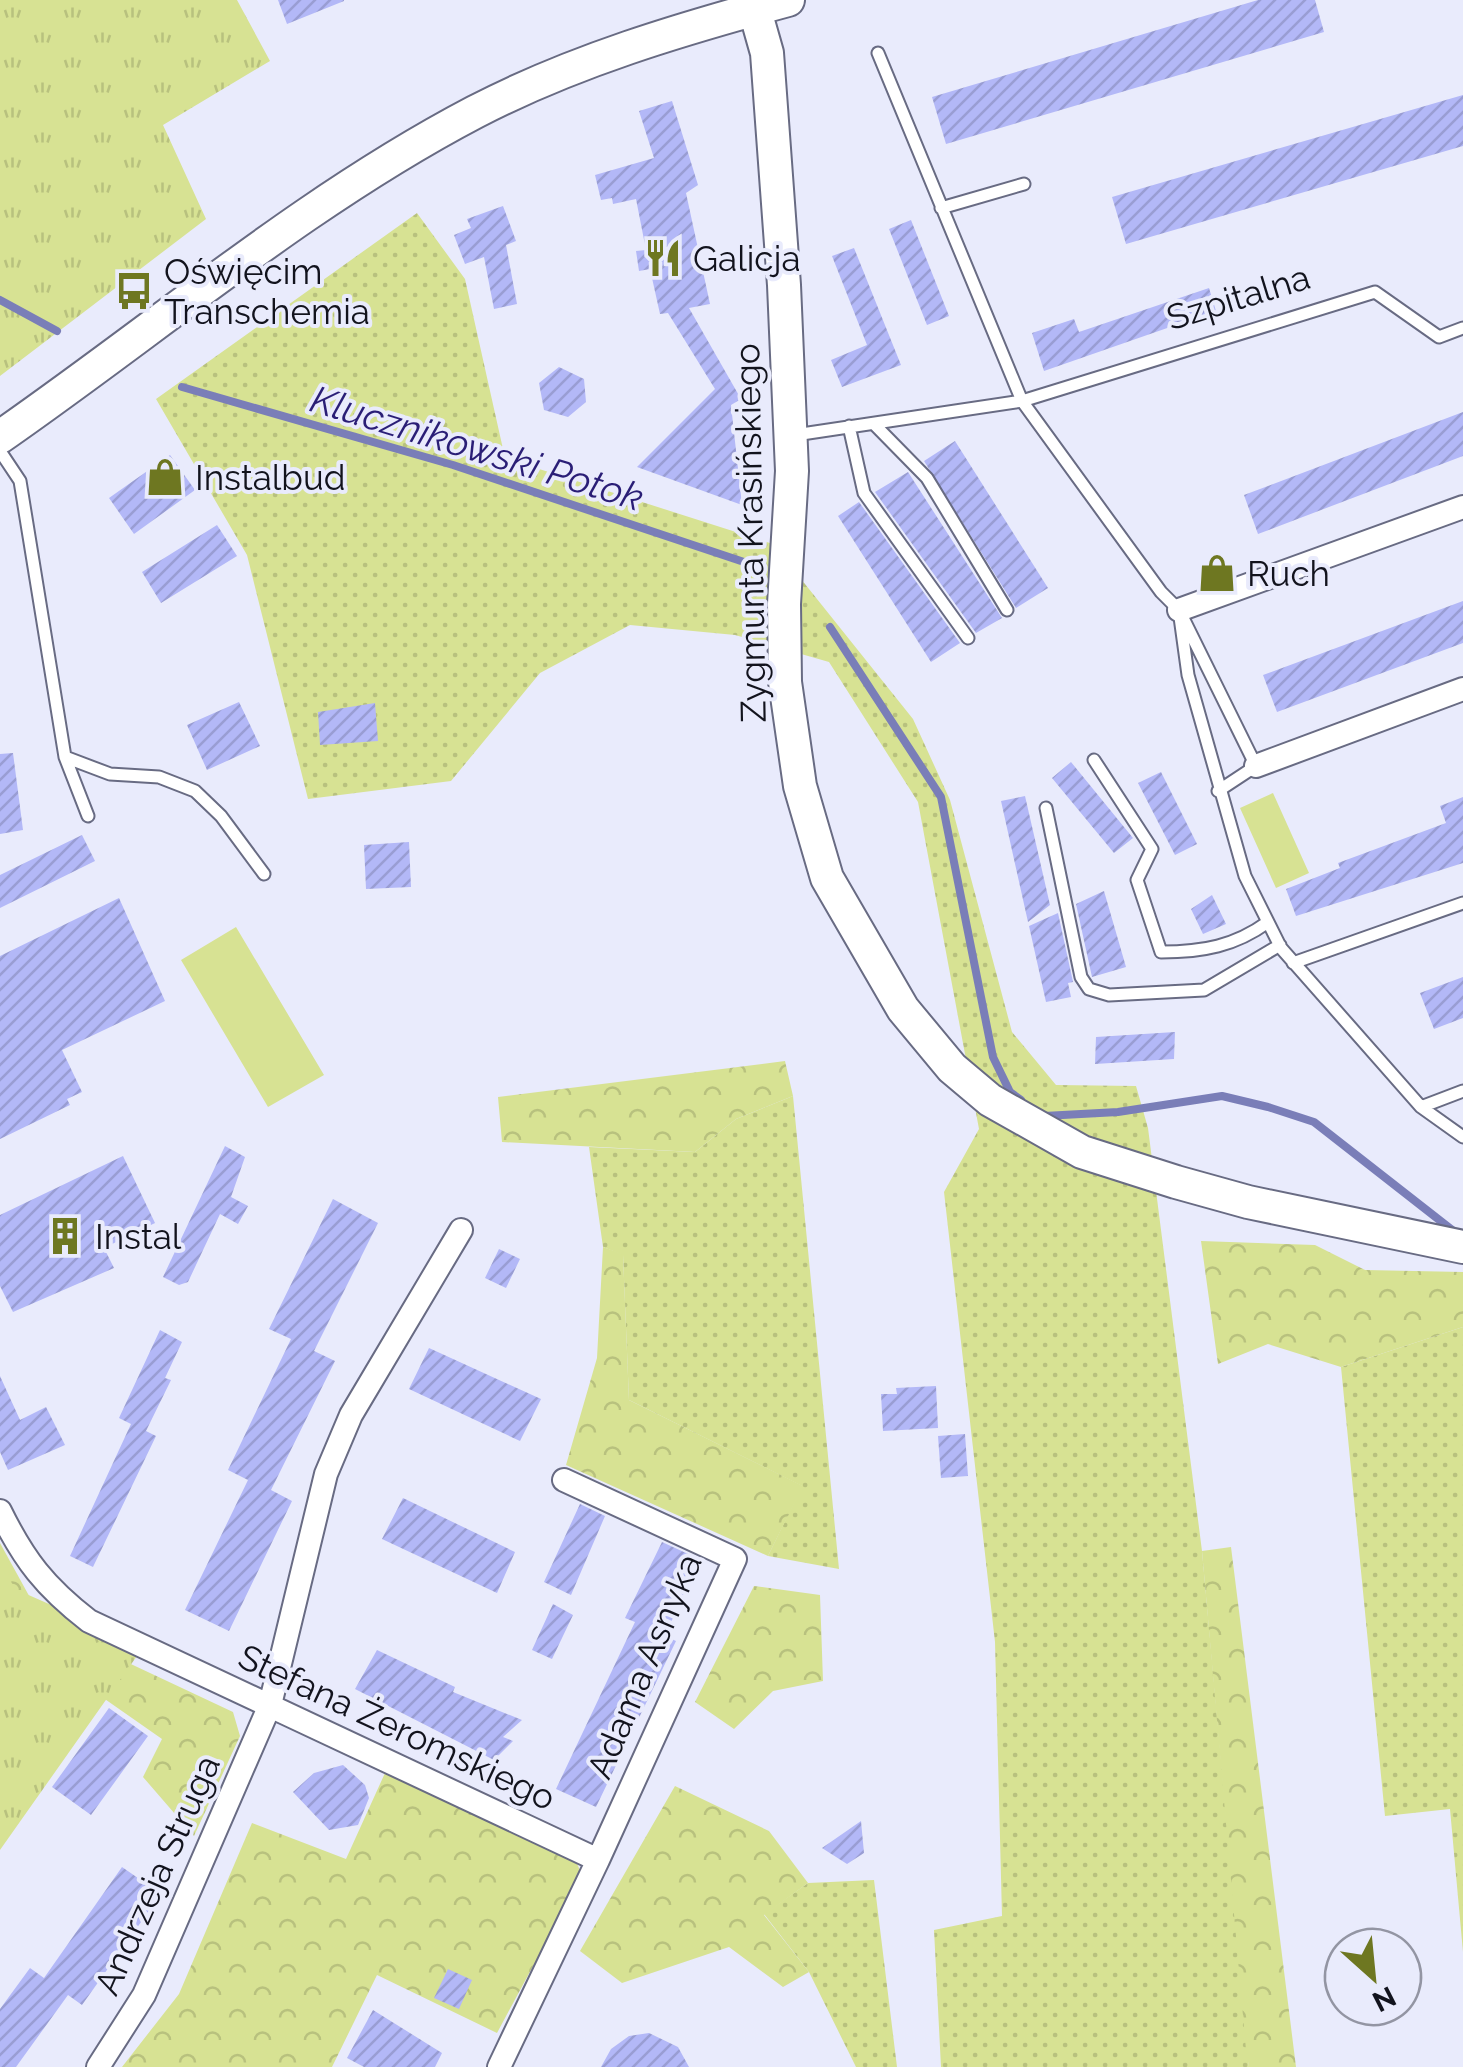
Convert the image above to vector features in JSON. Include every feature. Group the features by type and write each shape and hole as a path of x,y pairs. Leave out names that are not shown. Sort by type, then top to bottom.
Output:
{"street":[{"path":"0,438 310,215 444,130 575,67 754,4 788,0"},
{"name":"Zygmunta Krasińskiego","path":"754,4 768,68 791,435 785,682 800,786 827,878 902,1009 952,1068 990,1100 1082,1152 1248,1202 1463,1248"},
{"path":"1179,610 1463,507"},
{"path":"1256,766 1463,690"},
{"name":"Andrzeja Struga","path":"98,2067 124,2033 144,1995 270,1706 326,1474 378,1364 461,1230"},
{"name":"Adama Asnyka","path":"564,1480 736,1559 598,1860"},
{"name":"Stefana Żeromskiego","path":"0,1511 18,1548 50,1590 89,1620 598,1860"},
{"path":"500,2067 598,1860"}],"lane":[{"path":"878,53 1022,400 1179,610 1256,766 1218,791"},
{"path":"941,208 1024,184"},
{"name":"Szpitalna","path":"1022,400 1375,292 1439,337 1463,328"},
{"path":"791,435 1022,400"},
{"path":"874,424 927,478 1007,610"},
{"path":"848,426 864,493 968,638"},
{"path":"0,450 20,481 64,757 88,816"},
{"path":"1179,610 1188,675 1218,791 1245,876 1280,945 1421,1106 1463,1137"},
{"path":"64,757 110,774 159,777 195,792 221,816 264,874"},
{"path":"1094,760 1152,849 1137,880 1162,952 1196,952 1242,941 1268,922"},
{"path":"1046,808 1081,977 1089,989 1110,995 1204,990 1280,945"},
{"path":"1294,963 1463,902"},
{"path":"1421,1106 1463,1091"}],"green space":[{"path":"0,0 237,0 270,61 163,125 206,219 0,376"},
{"path":"417,213 465,279 505,458 773,544 913,719 950,800 1012,1032 1056,1085 1136,1086 1148,1128 1202,1551 1249,2067 941,2067 934,1930 1002,1916 995,1642 944,1192 979,1129 918,802 829,662 735,635 630,625 540,673 451,781 308,799 247,555 156,399"},
{"path":"1273,793 1309,873 1276,888 1240,808"},
{"path":"236,927 324,1075 268,1107 181,960"},
{"path":"785,1061 793,1096 736,1119 695,1152 502,1142 498,1097"},
{"path":"793,1096 839,1569 768,1556 802,1486 629,1400 623,1255 603,1247 589,1147 695,1152 736,1119"},
{"path":"1201,1241 1315,1245 1365,1270 1463,1272 1463,1327 1341,1367 1268,1344 1218,1364"},
{"path":"603,1247 623,1254 629,1400 803,1486 768,1556 566,1465 597,1358"},
{"path":"1463,1327 1463,1952 1450,1809 1385,1816 1341,1367"},
{"path":"0,1543 33,1603 84,1642 233,1712 240,1736 194,1836 143,1777 162,1739 79,1681 0,1790"},
{"path":"1231,1547 1296,2067 1249,2067 1246,2050 1202,1551"},
{"path":"0,1561 15,1589 144,1646 0,1850"},
{"path":"754,1586 820,1595 823,1681 773,1691 734,1729 695,1702"},
{"path":"385,1773 575,1859 582,1875 497,2033 377,1975 332,2067 122,2067 179,1994 252,1823 346,1859"},
{"path":"675,1786 769,1831 808,1883 764,1915 809,1972 783,1987 729,1947 622,1983 580,1951"},
{"path":"874,1880 897,2067 856,2067 809,1972 764,1914 808,1883"}],"building":[{"path":"278,0 344,0 344,1 287,24"},
{"path":"1258,0 1315,0 1324,32 946,144 932,97"},
{"path":"1463,95 1463,146 1126,244 1112,197"},
{"path":"672,101 698,185 686,193 710,304 689,308 741,399 731,405 742,505 637,467 715,389 668,313 660,314 650,269 639,271 636,251 646,250 636,199 613,204 612,198 601,200 595,175 654,158 639,111"},
{"path":"503,206 516,241 506,245 517,304 494,309 484,257 465,264 454,235 471,228 467,219"},
{"path":"911,220 949,316 927,325 889,229"},
{"path":"854,248 901,365 842,387 831,360 867,345 832,256"},
{"path":"1209,288 1216,311 1044,371 1032,333 1074,319 1079,332"},
{"path":"559,367 584,379 586,402 568,417 544,410 539,383"},
{"path":"1463,412 1463,456 1258,534 1244,495"},
{"path":"955,441 1048,588 1016,608 924,461"},
{"path":"170,455 195,490 134,534 109,498"},
{"path":"908,472 1002,618 976,633 875,492"},
{"path":"859,502 960,643 931,662 838,516"},
{"path":"217,525 237,556 161,603 142,572"},
{"path":"1463,601 1463,643 1277,712 1263,675"},
{"path":"239,702 260,746 207,770 187,725"},
{"path":"375,703 378,741 320,745 318,712"},
{"path":"13,753 23,830 0,834 0,754"},
{"path":"1071,762 1133,838 1114,853 1052,778"},
{"path":"1161,772 1197,844 1175,855 1138,783"},
{"path":"1025,796 1050,905 1028,922 1001,801"},
{"path":"1463,797 1463,863 1296,916 1286,889 1340,868 1338,863 1446,823 1440,806"},
{"path":"82,835 95,861 0,908 0,875"},
{"path":"409,842 411,887 366,889 364,845"},
{"path":"1104,891 1126,967 1092,977 1076,904"},
{"path":"1212,895 1226,924 1203,934 1191,909"},
{"path":"119,898 165,1001 62,1050 82,1092 67,1099 70,1105 0,1139 0,956"},
{"path":"1058,913 1073,982 1068,983 1071,997 1046,1002 1029,926"},
{"path":"1463,977 1463,1018 1434,1029 1420,993"},
{"path":"1175,1032 1174,1059 1095,1064 1096,1037"},
{"path":"225,1146 245,1157 231,1197 248,1206 238,1224 220,1214 188,1282 179,1285 163,1277"},
{"name":"Instal","path":"123,1156 155,1223 104,1248 114,1268 13,1312 0,1286 0,1215"},
{"path":"333,1199 378,1223 314,1351 335,1361 271,1490 292,1501 229,1631 185,1610 248,1480 228,1470 291,1339 269,1329"},
{"path":"499,1249 520,1259 506,1288 485,1278"},
{"path":"160,1330 182,1342 165,1378 171,1380 146,1431 156,1436 93,1567 70,1556 131,1424 119,1418"},
{"path":"429,1348 541,1399 520,1441 409,1389"},
{"path":"0,1376 20,1420 46,1407 65,1445 8,1470 0,1452"},
{"path":"936,1386 938,1428 883,1431 881,1394 897,1394 896,1388"},
{"path":"965,1434 968,1476 941,1478 938,1436"},
{"path":"403,1498 515,1552 497,1593 382,1539"},
{"path":"580,1504 605,1516 571,1595 544,1582"},
{"path":"662,1542 699,1559 665,1636 676,1641 596,1807 556,1789 635,1622 625,1618"},
{"path":"553,1604 573,1615 552,1659 532,1650"},
{"path":"377,1650 455,1687 453,1692 522,1720 503,1737 513,1741 494,1760 355,1689"},
{"path":"109,1708 148,1736 91,1815 52,1787"},
{"path":"343,1765 365,1785 369,1798 358,1825 329,1830 293,1792 314,1773"},
{"path":"861,1821 864,1853 847,1864 822,1848"},
{"path":"122,1867 161,1894 82,2005 68,1995 16,2067 0,2067 0,2009 30,1968 44,1978"},
{"path":"448,1969 472,1980 459,2009 434,1998"},
{"path":"373,2010 442,2053 435,2067 364,2067 347,2058"},
{"path":"649,2033 678,2047 689,2067 601,2067 611,2049 629,2036"}],"waterway":[{"name":"Klucznikowski Potok","path":"0,300 57,331"},
{"name":"Klucznikowski Potok","path":"182,387 453,465 753,565"},
{"name":"Klucznikowski Potok","path":"830,627 941,797 993,1057 1010,1092 1021,1100"},
{"name":"Klucznikowski Potok","path":"1044,1116 1118,1112 1222,1096 1268,1107 1314,1122 1456,1233"}],"place":[{"name":"Galicja","path":"663,258"},
{"name":"Oświęcim Transchemia","path":"134,291"},
{"name":"Instalbud","path":"165,477"},
{"name":"Ruch","path":"1217,573"},
{"name":"Instal","path":"65,1236"}]}
